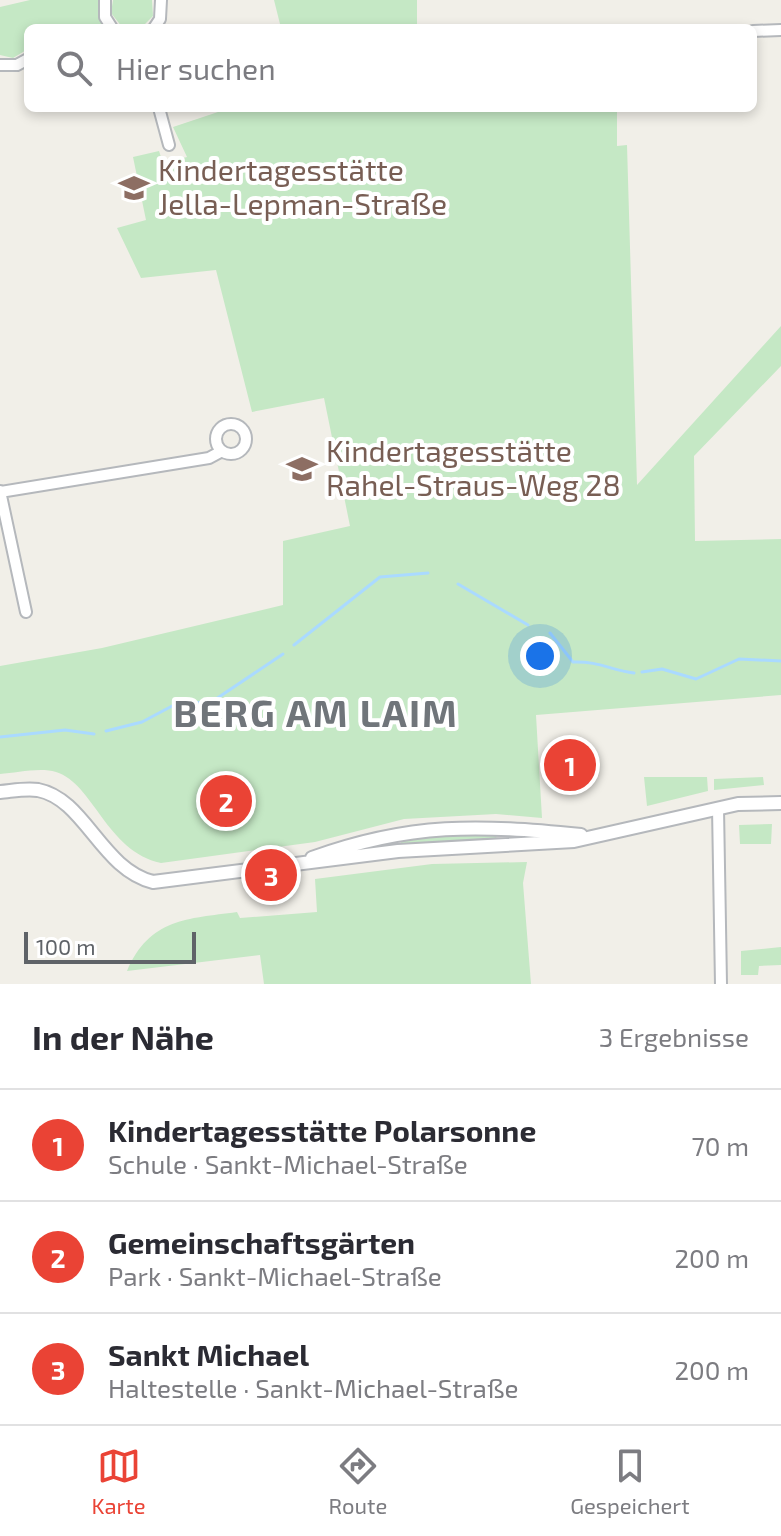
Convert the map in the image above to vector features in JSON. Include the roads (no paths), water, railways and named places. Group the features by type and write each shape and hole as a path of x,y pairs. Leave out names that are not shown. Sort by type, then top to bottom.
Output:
{"street":[{"path":"105,0 105,17 109,24"},
{"path":"157,24 161,0"},
{"path":"757,31 781,30"},
{"path":"0,65 17,65 24,61"},
{"path":"160,112 169,145"},
{"path":"26,612 0,491 212,457 222,451"},
{"path":"0,792 36,790 58,799 125,871 153,882 398,851 544,845 718,808 781,803"},
{"path":"718,808 721,984"},
{"path":"294,865 396,833 499,826 591,836"}],"waterway":[{"path":"294,645 380,577 428,573"},
{"path":"458,584 528,625"},
{"path":"550,633 573,662 634,673"},
{"path":"106,731 142,722 174,705 213,701 283,654"},
{"path":"642,672 662,669 696,679 739,659 781,661"},
{"path":"0,737 65,730 94,734"}],"place":[{"name":"Kindertagesstätte Jella-Lepman-Straße","path":"134,188"},
{"name":"Kindertagesstätte Rahel-Straus-Weg 28","path":"302,469"},
{"name":"Kindertagesstätte Polarsonne","path":"570,765"},
{"name":"Gemeinschaftsgärten","path":"226,801"},
{"name":"Sankt Michael","path":"271,875"}],"district":[{"name":"BERG AM LAIM","path":"316,714"}]}
